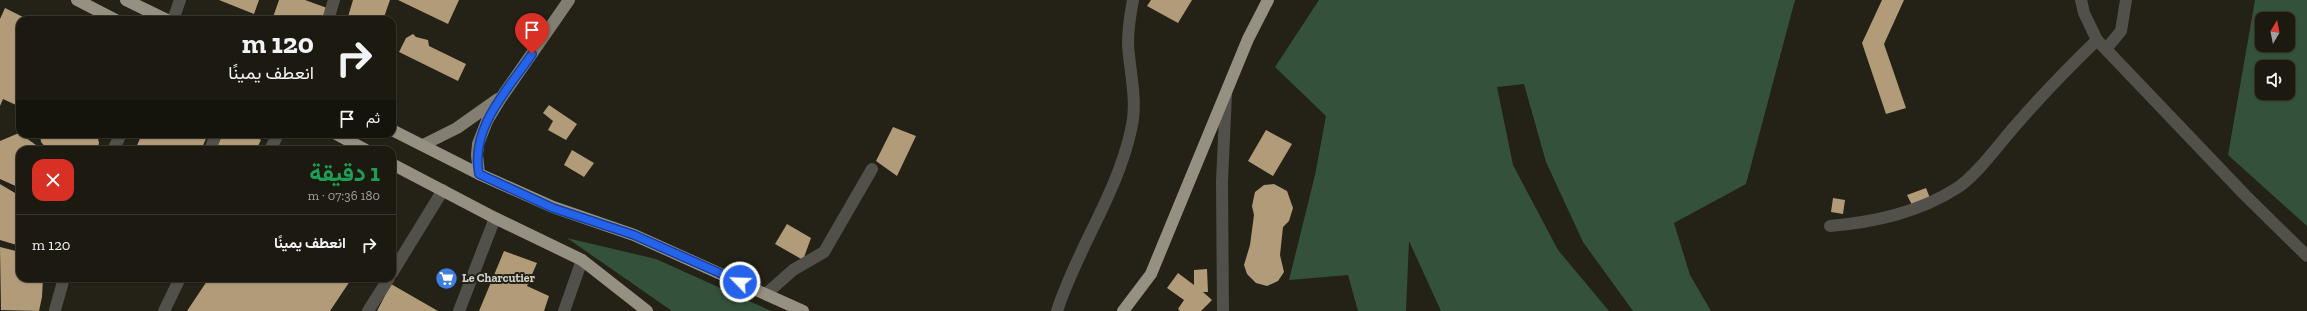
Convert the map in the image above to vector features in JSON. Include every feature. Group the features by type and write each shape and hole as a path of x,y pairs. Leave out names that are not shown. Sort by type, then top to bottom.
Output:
{"highway":[{"path":"77,0 108,16"},
{"path":"126,0 159,16"},
{"path":"1123,311 1151,274 1248,39 1268,0"},
{"path":"396,132 479,174 553,208 634,235 804,311"},
{"path":"344,138 358,146"},
{"path":"396,166 494,218 582,260 646,311"}],"main road":[{"path":"479,174 477,155 478,144 488,121 501,98 569,0"},
{"path":"423,145 457,128 501,98"}],"street":[{"path":"174,16 180,0"},
{"path":"329,16 334,0"},
{"path":"1057,311 1069,276 1111,188 1132,130 1134,107 1128,35 1133,0"},
{"path":"2081,0 2084,13 2101,45 2265,216 2307,256"},
{"path":"1830,226 1870,222 1904,212 1935,200 1958,187 1986,159 2063,73 2121,31 2126,0"},
{"path":"1223,311 1222,181 1226,93"},
{"path":"766,294 793,270 824,252 872,169"},
{"path":"396,266 443,190"},
{"path":"459,311 494,218"},
{"path":"564,311 582,260"},
{"path":"55,310 63,282"},
{"path":"164,311 178,282"},
{"path":"368,311 386,282"}],"green space":[{"path":"1319,0 1795,0 1746,184 1674,223 1690,275 1711,311 1633,311 1583,242 1546,162 1524,84 1497,87 1513,165 1558,250 1609,311 1441,311 1409,241 1406,311 1358,311 1348,275 1289,280 1315,175 1326,116 1275,67"},
{"path":"2255,0 2307,0 2307,226 2228,155"},
{"path":"567,238 656,259 771,311 672,311"}],"building":[{"path":"219,0 259,0 254,14"},
{"path":"279,0 305,0 327,8 324,16 273,16"},
{"path":"353,0 390,0 384,16 348,16"},
{"path":"398,0 459,0 448,24"},
{"path":"1151,0 1192,0 1178,23 1147,6"},
{"path":"1882,0 1904,0 1884,44 1906,108 1886,114 1862,43"},
{"path":"5,8 21,16 16,16 16,105 3,99 0,106 0,19"},
{"path":"413,34 416,37 428,40 429,46 466,64 458,81 399,52 406,38"},
{"path":"549,105 577,124 566,140 548,130 553,121 543,113"},
{"path":"893,127 916,136 897,176 876,161"},
{"path":"1266,130 1292,144 1273,176 1248,161"},
{"path":"16,134 16,138 26,138 37,146 16,146 16,186 0,179 0,141"},
{"path":"40,138 98,138 99,143 98,146 44,146 41,142"},
{"path":"140,138 206,138 203,146 137,146"},
{"path":"221,138 257,138 261,140 258,146 217,146"},
{"path":"572,150 594,163 584,177 564,165"},
{"path":"0,184 16,194 16,245 0,240"},
{"path":"1274,184 1287,191 1293,208 1289,221 1283,227 1280,255 1284,272 1278,281 1267,286 1256,283 1247,274 1244,265 1250,245 1254,215 1252,206 1255,192 1264,185"},
{"path":"1926,188 1930,198 1912,205 1907,195"},
{"path":"1833,198 1845,200 1843,214 1831,212"},
{"path":"787,224 811,238 803,260 775,244"},
{"path":"0,247 16,251 16,282 43,282 39,311 1,310"},
{"path":"504,251 537,263 527,286 549,296 544,311 479,311"},
{"path":"1207,269 1208,292 1203,292 1212,300 1201,311 1180,311 1178,309 1184,300 1167,288 1178,273 1194,285 1194,270"},
{"path":"206,282 349,282 330,311 187,311"},
{"path":"391,284 438,311 377,311"}],"place":[{"name":"Le Charcutier","path":"447,278"}],"route":[{"path":"532,54 501,98 482,133 478,144 477,155 479,174 553,208 634,235 740,282"}]}
